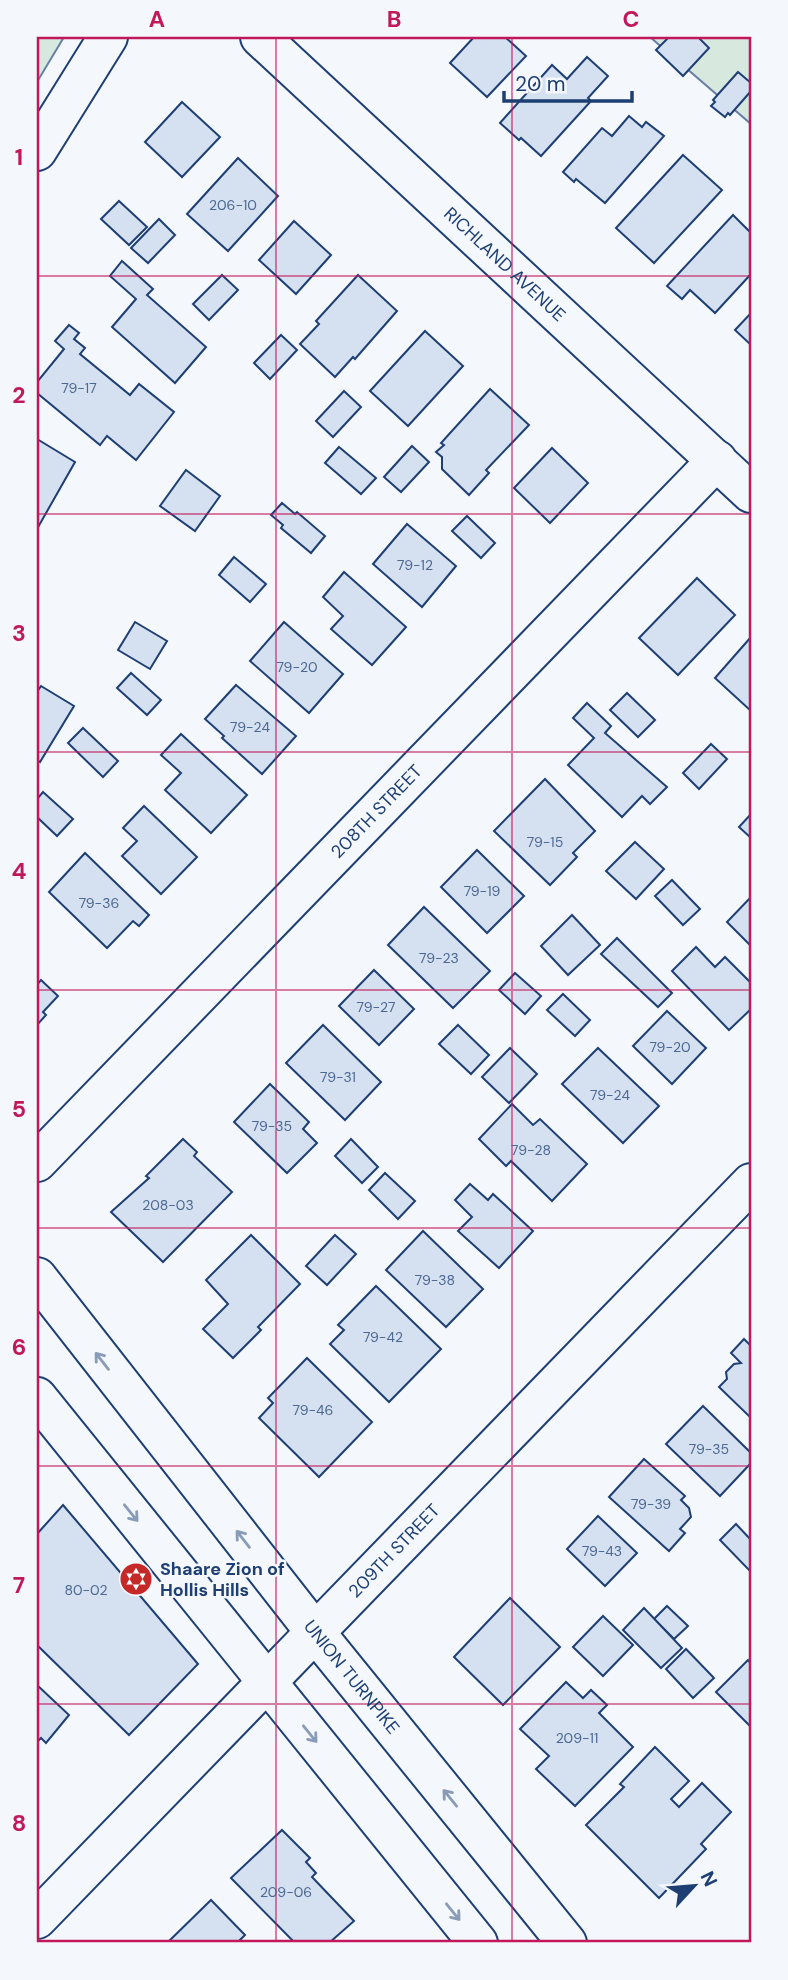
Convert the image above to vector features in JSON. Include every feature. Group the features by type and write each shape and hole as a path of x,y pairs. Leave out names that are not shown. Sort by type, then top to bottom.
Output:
{"street":[{"path":"37,151 108,37"},
{"name":"RICHLAND AVENUE","path":"260,37 751,493"},
{"name":"208TH STREET","path":"37,1162 717,460"},
{"name":"209TH STREET","path":"37,1919 751,1183"},
{"name":"UNION TURNPIKE","path":"37,1277 316,1632 568,1943"},
{"path":"37,1397 478,1943"}],"shaded area":[{"path":"37,37 64,37 37,82"},
{"path":"650,37 751,37 751,124"}],"building":[{"path":"474,37 505,37 526,56 487,97 450,63"},
{"path":"669,37 698,37 709,48 683,76 656,50"},
{"path":"587,57 608,76 588,98 591,101 541,156 500,123 552,65 567,79"},
{"path":"738,72 751,83 751,91 730,115 728,113 725,117 711,106 715,102 713,100"},
{"path":"182,102 220,137 182,177 145,142"},
{"path":"629,116 642,127 646,122 664,136 605,203 563,172 602,128 612,136"},
{"path":"683,155 722,190 654,263 616,228"},
{"path":"238,158 278,196 228,251 187,214"},
{"path":"119,201 147,227 129,245 101,219"},
{"path":"733,215 751,233 751,274 715,313 690,290 682,299 667,286"},
{"path":"159,219 175,235 148,263 131,248"},
{"path":"294,221 331,255 296,294 259,260"},
{"path":"122,261 153,289 147,295 206,347 175,383 112,327 136,299 110,276"},
{"path":"222,275 238,290 209,320 193,304"},
{"path":"358,275 397,311 355,359 353,357 335,377 300,344 319,324 316,321"},
{"path":"751,313 751,345 735,330"},
{"path":"69,325 79,333 74,339 85,348 80,354 130,395 139,384 174,412 136,460 107,436 100,445 37,393 37,382 64,349 55,341"},
{"path":"425,331 463,366 408,426 370,391"},
{"path":"281,335 297,350 270,379 254,363"},
{"path":"490,389 529,425 486,470 489,473 469,495 442,469 442,457 436,452"},
{"path":"344,391 361,407 333,437 316,421"},
{"path":"37,439 75,462 37,529"},
{"path":"412,446 429,462 401,492 384,477"},
{"path":"339,447 376,478 361,494 325,463"},
{"path":"552,448 588,483 550,523 514,488"},
{"path":"186,470 220,496 195,531 160,506"},
{"path":"282,503 325,536 311,553 281,528 283,525 271,515"},
{"path":"467,516 495,543 481,558 452,531"},
{"path":"407,524 456,566 422,607 373,564"},
{"path":"234,557 266,584 250,602 219,575"},
{"path":"344,572 406,627 372,665 331,629 343,616 323,597"},
{"path":"697,578 735,615 678,675 639,638"},
{"path":"135,622 167,641 150,669 118,650"},
{"path":"284,622 343,674 309,713 250,661"},
{"path":"751,637 751,711 715,678"},
{"path":"131,673 161,700 147,715 117,688"},
{"path":"236,685 296,736 262,774 205,719"},
{"path":"41,686 74,706 40,762 37,760 37,692"},
{"path":"627,693 655,720 638,737 610,710"},
{"path":"587,703 611,726 605,733 667,787 650,804 642,796 622,817 568,765 594,738 573,718"},
{"path":"83,728 118,761 103,777 68,743"},
{"path":"181,734 247,795 211,833 165,790 181,773 161,755"},
{"path":"711,744 727,759 699,789 683,773"},
{"path":"545,779 595,831 573,853 577,857 550,885 494,831"},
{"path":"43,792 73,819 57,836 37,817 37,799"},
{"path":"144,806 197,857 161,894 122,856 137,841 123,828"},
{"path":"751,814 751,838 739,827"},
{"path":"635,842 664,869 636,899 606,871"},
{"path":"477,850 524,896 487,933 441,887"},
{"path":"85,853 149,915 139,926 133,921 107,948 49,892"},
{"path":"672,880 700,909 683,925 655,896"},
{"path":"751,897 751,946 727,922"},
{"path":"424,907 490,971 453,1008 388,945"},
{"path":"572,915 600,945 568,975 541,946"},
{"path":"617,938 672,993 658,1007 601,954"},
{"path":"696,947 715,967 725,957 751,983 751,1009 729,1030 672,971"},
{"path":"374,970 414,1009 379,1045 339,1006"},
{"path":"515,973 541,996 525,1014 499,990"},
{"path":"41,980 58,996 43,1012 46,1015 37,1025 37,985"},
{"path":"563,994 590,1020 575,1036 547,1010"},
{"path":"667,1011 706,1048 672,1084 633,1046"},
{"path":"323,1025 381,1082 345,1120 286,1063"},
{"path":"458,1025 489,1055 471,1074 439,1044"},
{"path":"510,1048 537,1074 509,1103 482,1077"},
{"path":"598,1048 659,1106 623,1143 562,1084"},
{"path":"270,1084 309,1122 303,1129 317,1143 287,1173 234,1122"},
{"path":"512,1104 533,1125 540,1119 587,1164 552,1201 511,1161 506,1166 479,1139"},
{"path":"183,1139 197,1152 194,1156 232,1192 163,1262 111,1212 149,1178 146,1176"},
{"path":"351,1139 378,1167 362,1183 335,1156"},
{"path":"385,1173 415,1201 398,1219 369,1190"},
{"path":"470,1184 488,1200 493,1194 533,1231 499,1268 458,1231 472,1217 455,1200"},
{"path":"423,1231 483,1289 446,1327 386,1270"},
{"path":"251,1235 300,1284 258,1327 261,1330 233,1358 203,1329 228,1304 206,1280"},
{"path":"335,1235 356,1254 327,1285 306,1266"},
{"path":"376,1286 441,1349 389,1402 330,1344 344,1330 338,1325"},
{"path":"744,1339 751,1346 751,1418 719,1387 727,1379 726,1372 734,1364 741,1363 731,1353"},
{"path":"307,1358 372,1422 319,1477 259,1418 273,1403 268,1398"},
{"path":"703,1406 751,1453 751,1463 720,1496 666,1444"},
{"path":"644,1459 685,1496 681,1500 689,1508 691,1517 680,1529 685,1533 669,1551 609,1497"},
{"path":"63,1505 198,1664 129,1735 37,1645 37,1534"},
{"path":"598,1516 637,1553 605,1586 567,1549"},
{"path":"736,1524 751,1540 749,1570 720,1540"},
{"path":"510,1598 560,1647 503,1705 454,1657"},
{"path":"667,1606 688,1626 674,1639 654,1619"},
{"path":"644,1608 682,1648 661,1668 623,1630"},
{"path":"603,1616 633,1645 603,1676 573,1647"},
{"path":"686,1649 714,1678 693,1698 666,1669"},
{"path":"748,1660 751,1664 751,1727 716,1692"},
{"path":"566,1682 583,1698 591,1690 607,1705 599,1713 633,1747 575,1806 536,1769 549,1756 520,1729"},
{"path":"37,1685 69,1715 46,1743 41,1738 37,1742"},
{"path":"655,1747 689,1781 671,1799 679,1807 702,1783 731,1812 701,1844 706,1849 659,1898 586,1825 624,1787 620,1784"},
{"path":"282,1830 310,1858 306,1862 316,1873 312,1877 354,1921 329,1943 295,1943 231,1878"},
{"path":"211,1900 245,1935 240,1940 244,1943 167,1943"}],"place":[{"name":"Shaare Zion of Hollis Hills","path":"136,1579"}]}
